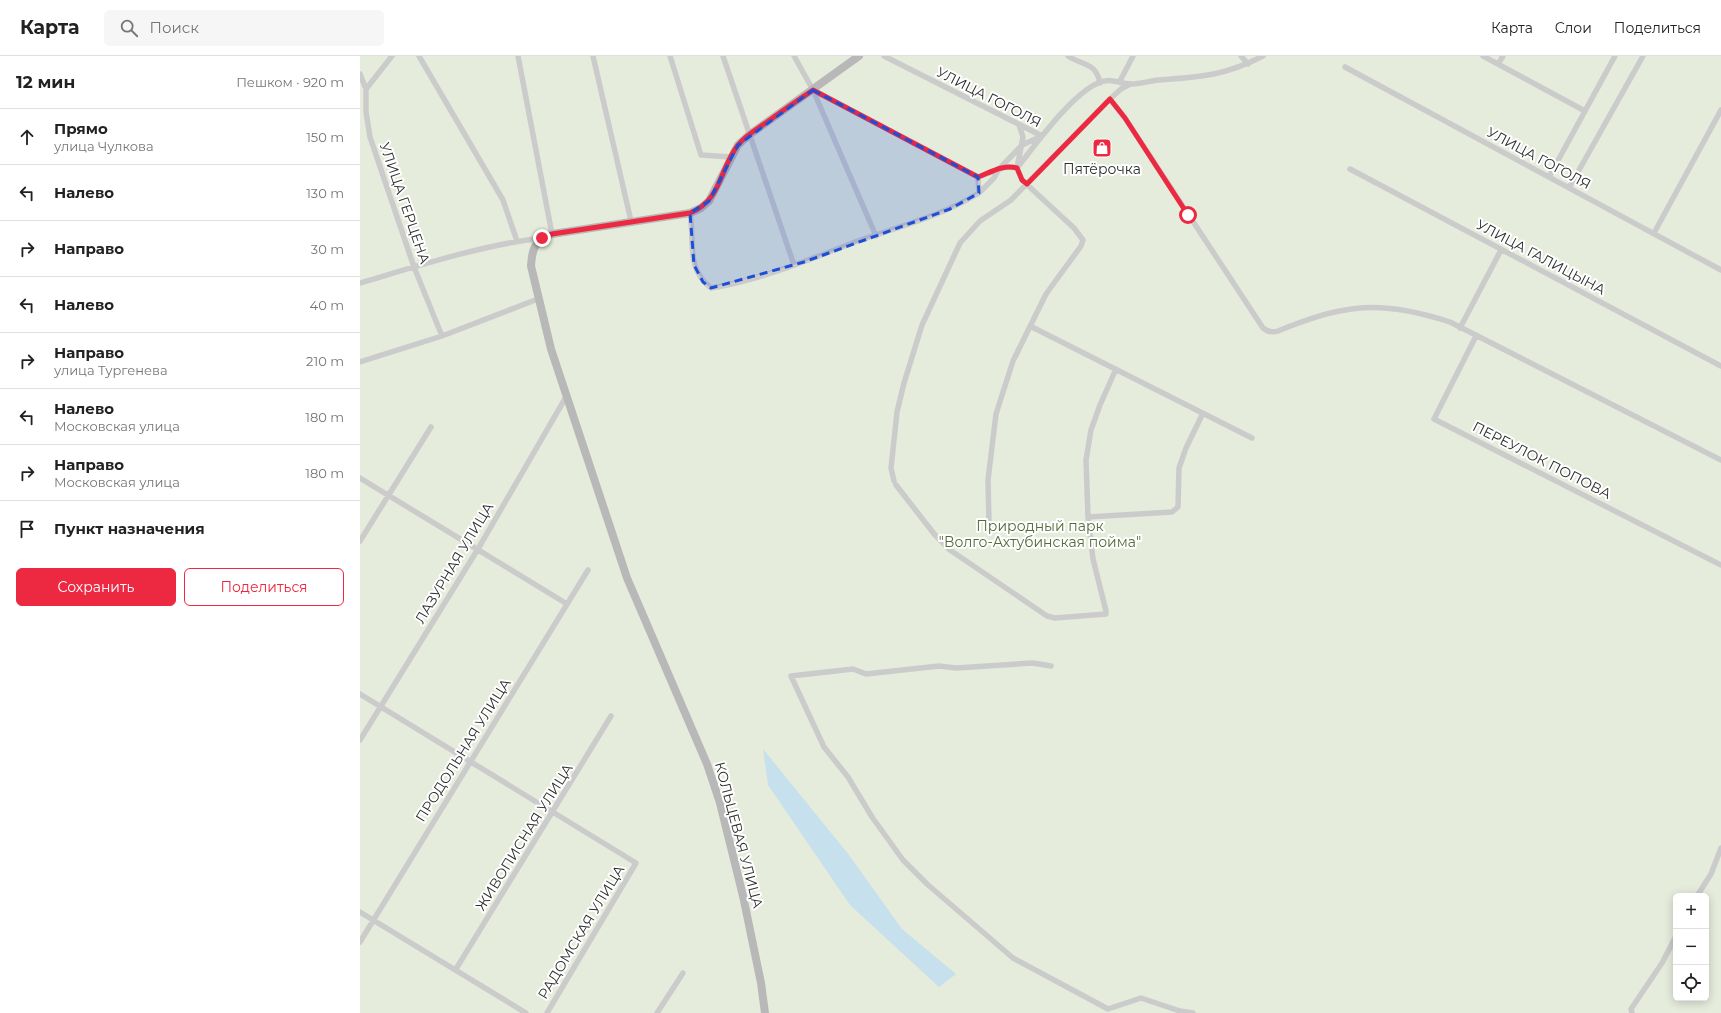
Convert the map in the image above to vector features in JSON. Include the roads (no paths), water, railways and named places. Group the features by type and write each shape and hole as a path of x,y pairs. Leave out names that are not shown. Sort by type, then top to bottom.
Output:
{"street":[{"path":"366,88 392,56"},
{"path":"419,56 503,200 518,241"},
{"path":"518,56 552,234"},
{"path":"593,56 631,221"},
{"path":"670,56 701,155 731,157"},
{"path":"723,56 794,265"},
{"path":"794,56 813,90 876,236"},
{"path":"360,283 414,267 518,241 542,238 552,234 631,221 690,213 709,201 738,145 749,135 859,56"},
{"name":"УЛИЦА ГОГОЛЯ","path":"884,56 1042,136"},
{"path":"1068,56 1095,68 1098,73 1100,83"},
{"path":"1120,81 1133,56"},
{"path":"1241,56 1248,64"},
{"path":"1017,168 1042,136 1080,95 1100,83 1110,80 1130,84 1197,78 1224,73 1248,64 1263,56"},
{"path":"1483,56 1585,111"},
{"path":"1498,64 1503,56"},
{"path":"1549,177 1615,56"},
{"path":"1569,188 1643,56"},
{"name":"УЛИЦА ГОГОЛЯ","path":"1345,67 1721,270"},
{"name":"УЛИЦА ГЕРЦЕНА","path":"360,74 366,88 366,112 370,137 414,267 442,336"},
{"path":"1116,369 1091,430 1086,460 1088,517 1092,552 1106,614 1055,618 1047,616 950,550 935,535 895,483 891,468 897,412 922,325 960,243 980,221 1011,200 1110,99 1121,89 1130,84"},
{"path":"813,90 978,177 1006,167 1017,168"},
{"path":"1110,99 1125,118 1263,328 1273,333 1311,318 1336,311 1382,307 1403,309 1424,314 1450,322 1721,460"},
{"path":"1654,233 1721,110"},
{"path":"360,115 366,112"},
{"path":"989,522 988,480 996,414 1013,361 1046,294 1081,246 1083,240 1074,228 1022,180 1017,168 1023,137 1019,125"},
{"path":"690,213 694,265 704,282 711,288 759,277 930,218 950,209 979,193 1022,145 1042,136"},
{"name":"УЛИЦА ГАЛИЦЫНА","path":"1350,169 1721,366"},
{"path":"978,177 979,193"},
{"name":"КОЛЬЦЕВАЯ УЛИЦА","path":"542,238 535,245 531,254 531,266 551,349 627,578 707,764 720,804 743,896 761,983 765,1013"},
{"path":"1460,328 1501,250"},
{"path":"360,362 442,336 538,299"},
{"path":"1030,326 1252,438"},
{"name":"ПЕРЕУЛОК ПОПОВА","path":"1476,336 1434,419 1721,565"},
{"name":"ЛАЗУРНАЯ УЛИЦА","path":"360,740 478,549 566,397"},
{"path":"1088,517 1172,512 1178,507 1179,468 1186,448 1202,413"},
{"path":"360,541 432,427"},
{"path":"360,478 567,604"},
{"name":"ПРОДОЛЬНАЯ УЛИЦА","path":"360,942 588,570"},
{"path":"1051,666 1033,663 956,668 939,666 866,674 853,669 791,676 824,747 848,777 872,817 903,860 927,884 1013,958 1108,1009 1142,998 1180,1011 1193,1013"},
{"path":"360,694 553,812"},
{"name":"ЖИВОПИСНАЯ УЛИЦА","path":"456,970 611,716"},
{"name":"РАДОМСКАЯ УЛИЦА","path":"547,1013 636,863 553,812"},
{"path":"1699,893 1711,874 1721,848"},
{"path":"360,912 526,1013"},
{"path":"1632,1013 1631,1009 1662,963 1673,942"},
{"path":"657,1013 684,973"}],"water":[{"path":"763,749 849,855 902,929 956,974 939,987 850,905 768,785"}],"place":[{"name":"Пятёрочка","path":"1102,148"}],"park label":[{"name":"Природный парк \"Волго-Ахтубинская пойма\"","path":"1040,534"}]}
